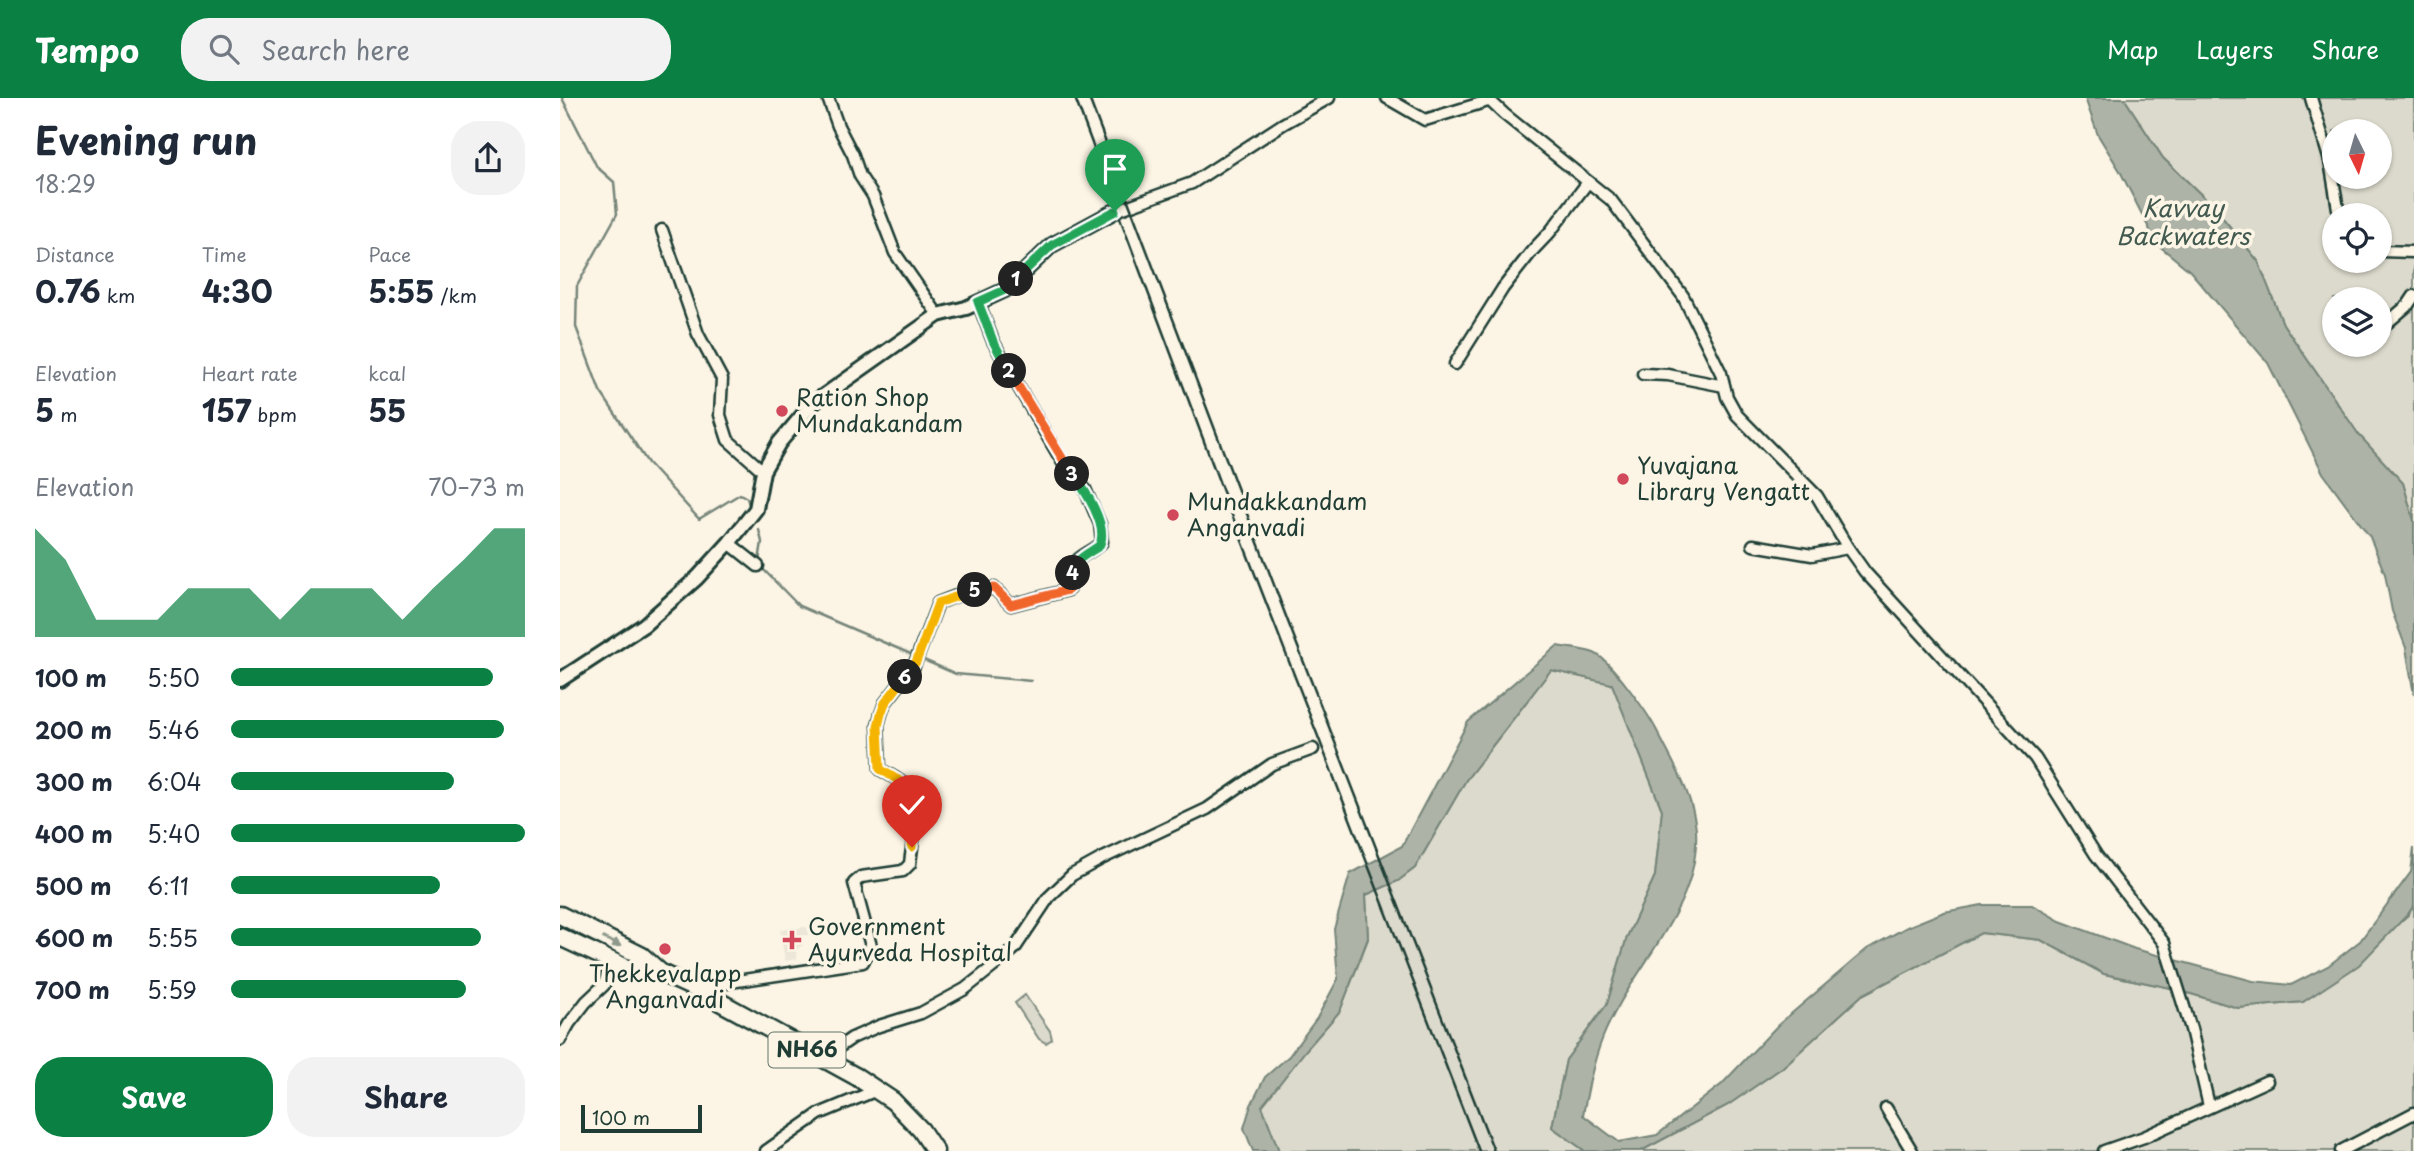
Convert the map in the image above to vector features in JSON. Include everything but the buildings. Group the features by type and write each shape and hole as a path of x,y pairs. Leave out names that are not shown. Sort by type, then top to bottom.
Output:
{"highway":[{"name":"NH66","path":"560,915 642,956 661,974"},
{"name":"NH66","path":"560,937 631,970 661,974 698,989 877,1089 893,1101 921,1130 936,1151"}],"street":[{"path":"828,98 860,176 873,196 895,253 938,316"},
{"path":"560,680 644,625 696,578 729,543 756,509 763,471 779,443 812,404 938,316 1005,290 1052,245 1115,211 1192,183 1283,124 1329,98"},
{"path":"1387,98 1424,120 1488,99 1611,200 1683,296 1721,373 1727,397 1737,415 1817,496 1865,572 2035,758 2096,855 2164,943 2191,1029 2209,1107"},
{"path":"2311,98 2330,161 2337,203"},
{"path":"1455,365 1503,288 1588,182"},
{"path":"662,230 698,334 722,379 720,415 728,440 763,471"},
{"path":"2392,252 2414,253"},
{"path":"2392,319 2414,296"},
{"path":"698,989 863,962 871,946 854,883 861,877 904,871 910,864 914,807 907,788 880,769 878,726 885,703 916,662 938,603 980,589 994,588 1011,605 1068,590 1072,585 1074,566 1102,542 1100,524 1085,489 1066,468 1015,381 993,341 978,302"},
{"path":"1643,374 1668,375 1724,386"},
{"path":"729,543 758,566"},
{"path":"1753,545 1812,555 1848,548"},
{"path":"829,1063 839,1047 852,1038 921,1013 965,989 1015,948 1049,897 1072,875 1207,809 1272,764 1313,749"},
{"path":"560,1040 586,1002 604,985 611,960"},
{"path":"2104,1151 2219,1105 2267,1081"},
{"path":"766,1151 820,1114 877,1089"},
{"path":"1886,1108 1912,1151"},
{"path":"2341,1151 2414,1113"}],"shaded area":[{"path":"2124,98 2414,98 2414,521 2403,483 2359,435 2283,324 2258,261 2213,206 2163,158"},
{"path":"1551,670 1612,684 1662,810 1655,876 1627,937 1607,1004 1566,1060 1552,1127 1585,1151 1279,1151 1262,1106 1306,1049 1340,1011 1368,939 1366,895 1398,881 1415,868 1466,780"},
{"path":"2414,905 2414,1151 1641,1151 1728,1105 1783,1067 1862,995 1981,933 2041,940 2104,974 2171,988 2238,1008 2303,1002 2408,915"},
{"name":"Government Ayurveda Hospital","path":"813,926 814,934 802,936 803,945 796,950 797,959 785,961 780,930"},
{"path":"1025,995 1050,1031 1052,1039 1046,1043 1039,1039 1015,1003"}],"water":[{"name":"Kavvay Backwaters","path":"2085,98 2124,98 2163,158 2213,206 2258,261 2283,324 2359,435 2403,483 2414,521 2414,695 2406,648 2392,611 2385,574 2370,537 2323,473 2268,363 2190,271 2157,244 2120,171 2098,135"},
{"path":"1557,646 1594,653 1601,657 1629,688 1653,723 1681,779 1691,804 1696,830 1695,859 1676,912 1615,1012 1603,1037 1591,1076 1583,1115 1619,1142 1657,1135 1722,1084 1778,1025 1867,949 1907,927 1944,912 1982,905 2032,905 2060,921 2135,949 2253,981 2291,985 2328,966 2360,941 2411,872 2414,848 2414,905 2359,965 2303,1002 2238,1008 2171,988 2104,974 2041,940 1981,933 1862,995 1783,1067 1728,1105 1641,1151 1585,1151 1552,1127 1566,1060 1607,1004 1627,937 1655,876 1662,810 1612,684 1551,670 1466,780 1415,868 1398,881 1366,895 1368,938 1340,1011 1262,1106 1279,1151 1253,1151 1244,1128 1251,1105 1265,1077 1289,1056 1317,1018 1338,979 1334,929 1350,874 1402,846 1468,722"}],"waterway":[{"path":"562,98 597,167 614,182 617,214 577,286 576,327 600,391 648,463 699,519 740,494 747,498 750,508"},
{"path":"759,530 762,542 759,561"},
{"path":"761,567 799,606 913,655"},
{"path":"919,658 956,674 1031,681"}],"railway":[{"path":"1075,98 1220,484 1479,1151"},
{"path":"1089,98 1287,619 1494,1151"}],"place":[{"name":"Ration Shop Mundakandam","path":"782,411"},
{"name":"Yuvajana Library Vengatt","path":"1623,479"},
{"name":"Mundakkandam Anganvadi","path":"1173,515"},
{"name":"Government Ayurveda Hospital","path":"792,940"},
{"name":"Thekkevalapp Anganvadi","path":"665,949"}],"route":[{"path":"912,847 914,807 907,788 880,769 878,726 885,703 914,666 938,603 980,589 994,588 1006,597 1011,605 1068,590 1072,585 1074,566 1102,542 1100,524 1085,489 1066,468 1015,381 993,341 978,302 1005,290 1052,245 1115,211"}]}
